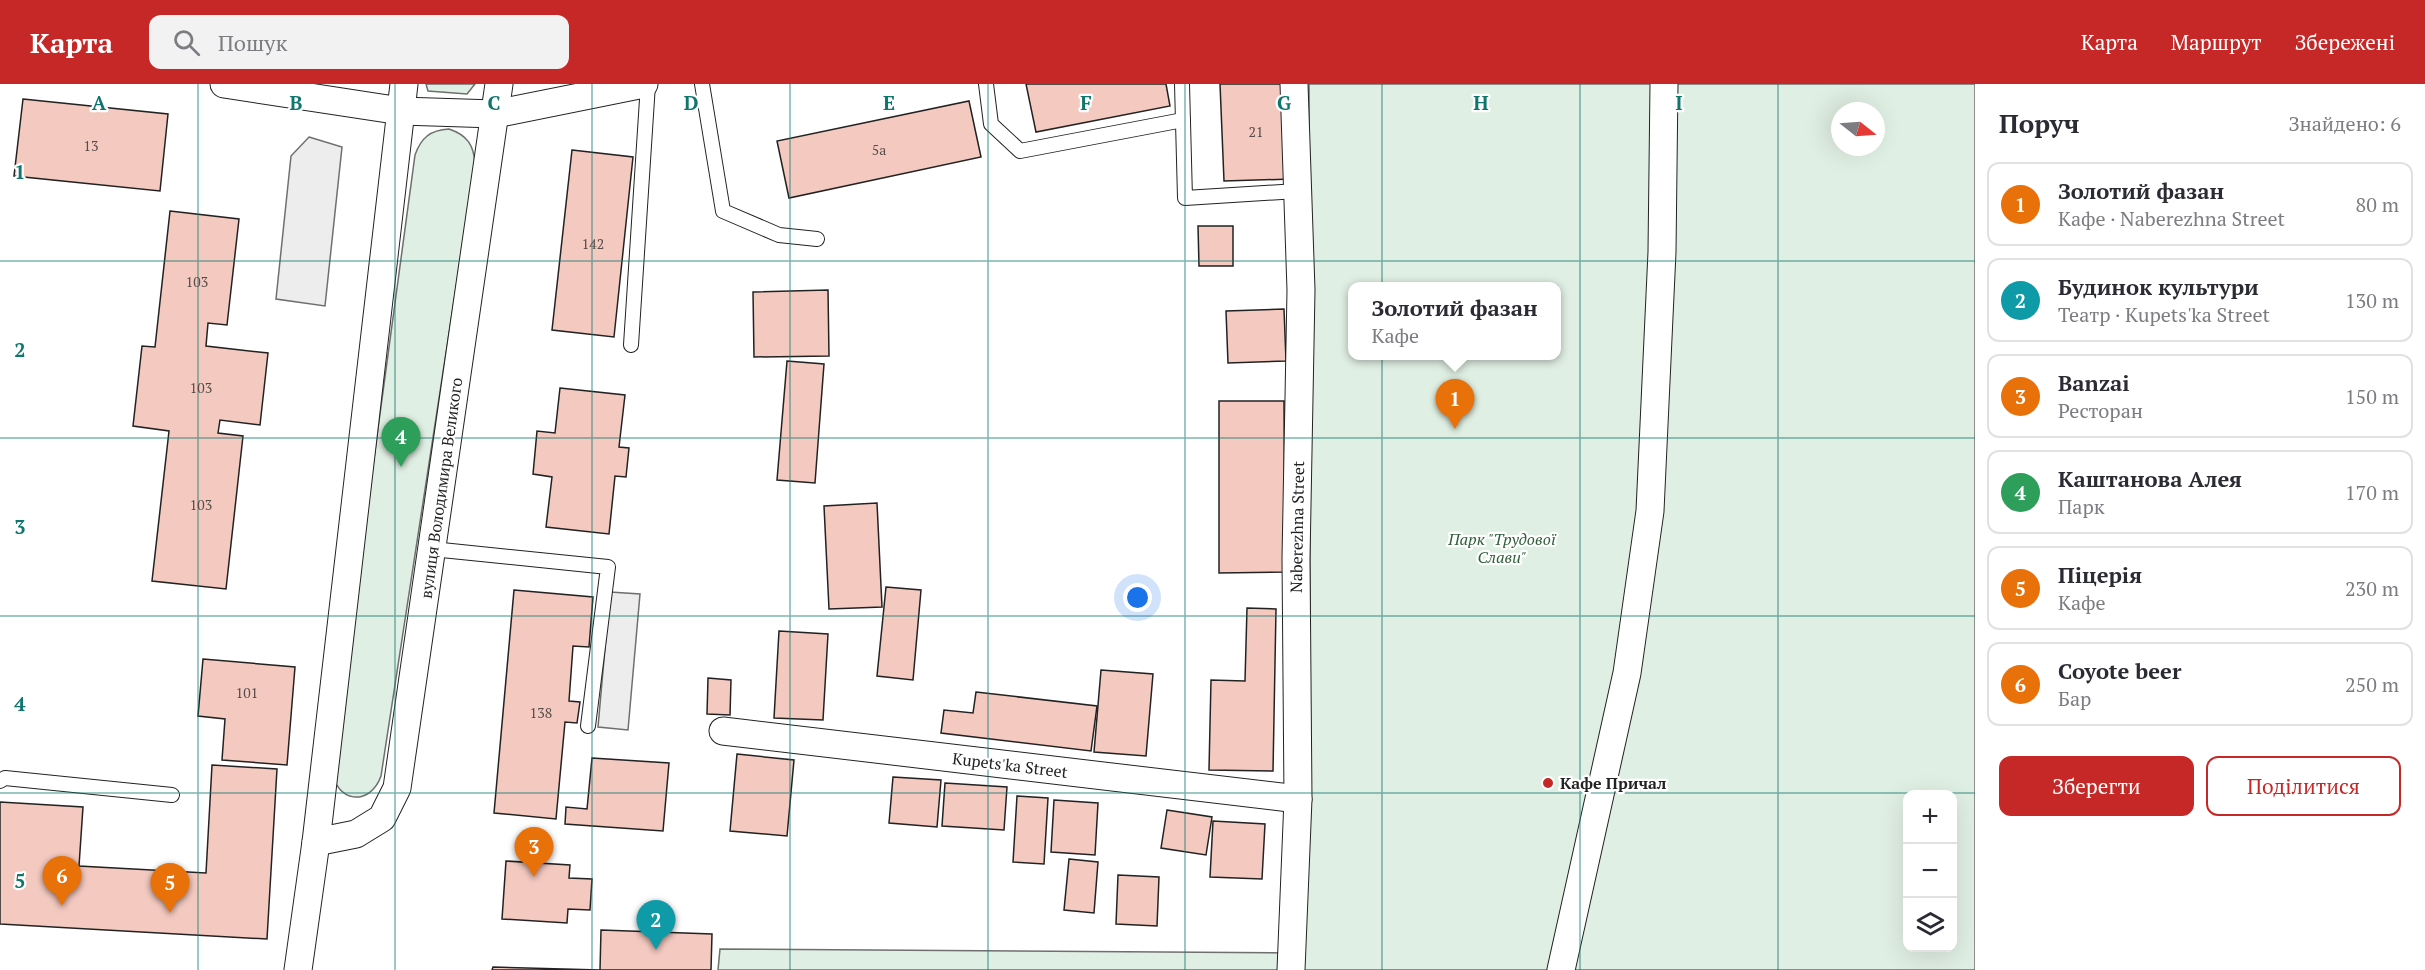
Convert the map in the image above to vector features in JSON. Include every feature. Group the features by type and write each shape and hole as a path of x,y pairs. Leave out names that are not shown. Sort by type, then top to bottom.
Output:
{"street":[{"path":"224,84 401,111 495,114 644,84"},
{"path":"298,970 316,842 404,84"},
{"name":"вулиця Володимира Великого","path":"316,842 356,834 382,818 397,788 499,84"},
{"name":"Naberezhna Street","path":"1291,970 1298,799 1296,559 1301,290 1294,84"},
{"path":"1561,970 1627,673 1650,511 1662,252 1664,84"},
{"name":"Kupets'ka Street","path":"723,731 1298,799"}],"lane":[{"path":"631,345 648,84"},
{"path":"702,84 723,211 779,235 817,239"},
{"path":"986,84 991,124 1020,152 1183,120"},
{"path":"1182,84 1185,198 1298,191"},
{"path":"432,549 608,567 588,726"},
{"path":"0,781 5,778 172,795"}],"green space":[{"path":"426,84 475,84 467,94 428,91"},
{"name":"Парк \"Трудової Слави\"","path":"1309,84 1975,84 1975,970 718,970 720,949 1300,953 1310,620"},
{"path":"449,129 461,134 471,146 475,164 381,776 369,793 354,797 339,789 332,769 415,155 427,136"}],"shaded area":[{"path":"309,137 342,147 325,306 276,299 291,156"},
{"path":"610,592 640,594 628,730 598,727"}],"building":[{"path":"1026,84 1166,84 1170,106 1036,132"},
{"path":"1220,84 1288,84 1291,179 1224,181"},
{"path":"23,99 168,114 160,191 14,176"},
{"path":"969,101 981,157 789,198 777,141"},
{"path":"572,150 633,157 614,337 552,330"},
{"path":"170,211 239,219 227,325 208,323 206,346 268,353 260,425 220,420 218,433 243,436 226,589 152,581 169,431 133,426 142,346 155,347"},
{"path":"1198,226 1233,226 1233,266 1199,266"},
{"path":"828,290 829,356 754,357 753,292"},
{"path":"1284,309 1286,361 1228,363 1226,311"},
{"path":"787,361 824,364 815,483 777,480"},
{"path":"560,388 625,395 619,447 629,448 626,477 615,476 609,534 546,527 552,477 533,474 537,431 555,433"},
{"path":"1219,401 1284,401 1285,572 1219,573"},
{"path":"877,503 882,607 829,609 824,506"},
{"path":"886,587 921,590 913,680 877,676"},
{"path":"514,590 593,597 589,647 573,646 569,701 580,702 577,723 565,722 556,819 494,813"},
{"path":"1247,608 1276,609 1273,771 1209,770 1211,680 1245,681"},
{"path":"779,631 828,634 823,720 774,718"},
{"path":"203,659 295,667 287,765 222,760 225,719 198,716"},
{"path":"1101,670 1153,674 1146,756 1094,752"},
{"path":"708,678 731,680 730,715 707,714"},
{"path":"976,692 1097,706 1091,751 941,733 944,710 973,713"},
{"path":"737,754 794,760 787,836 730,831"},
{"path":"592,758 669,763 663,831 565,824 566,807 587,809"},
{"path":"212,765 277,769 267,939 0,924 0,802 83,807 79,866 206,873"},
{"path":"893,777 941,780 937,827 889,823"},
{"path":"945,783 1007,787 1004,830 942,826"},
{"path":"1017,796 1048,798 1044,864 1013,862"},
{"path":"1054,800 1098,803 1095,855 1051,852"},
{"path":"1167,810 1212,817 1206,855 1161,848"},
{"path":"1213,821 1265,824 1262,879 1210,877"},
{"path":"1069,859 1098,862 1094,913 1064,910"},
{"path":"506,861 570,865 569,878 592,879 590,910 568,909 567,923 502,919"},
{"path":"1118,875 1159,877 1157,926 1116,924"},
{"path":"601,930 712,934 711,970 600,970"},
{"path":"493,967 600,970 492,970"}],"place":[{"name":"Золотий фазан","path":"1455,429"},
{"name":"Каштанова Алея","path":"401,467"},
{"name":"Кафе Причал","path":"1548,783"},
{"name":"Banzai","path":"534,877"},
{"name":"Coyote beer","path":"62,906"},
{"name":"Піцерія","path":"170,913"},
{"name":"Будинок культури","path":"656,950"}]}
